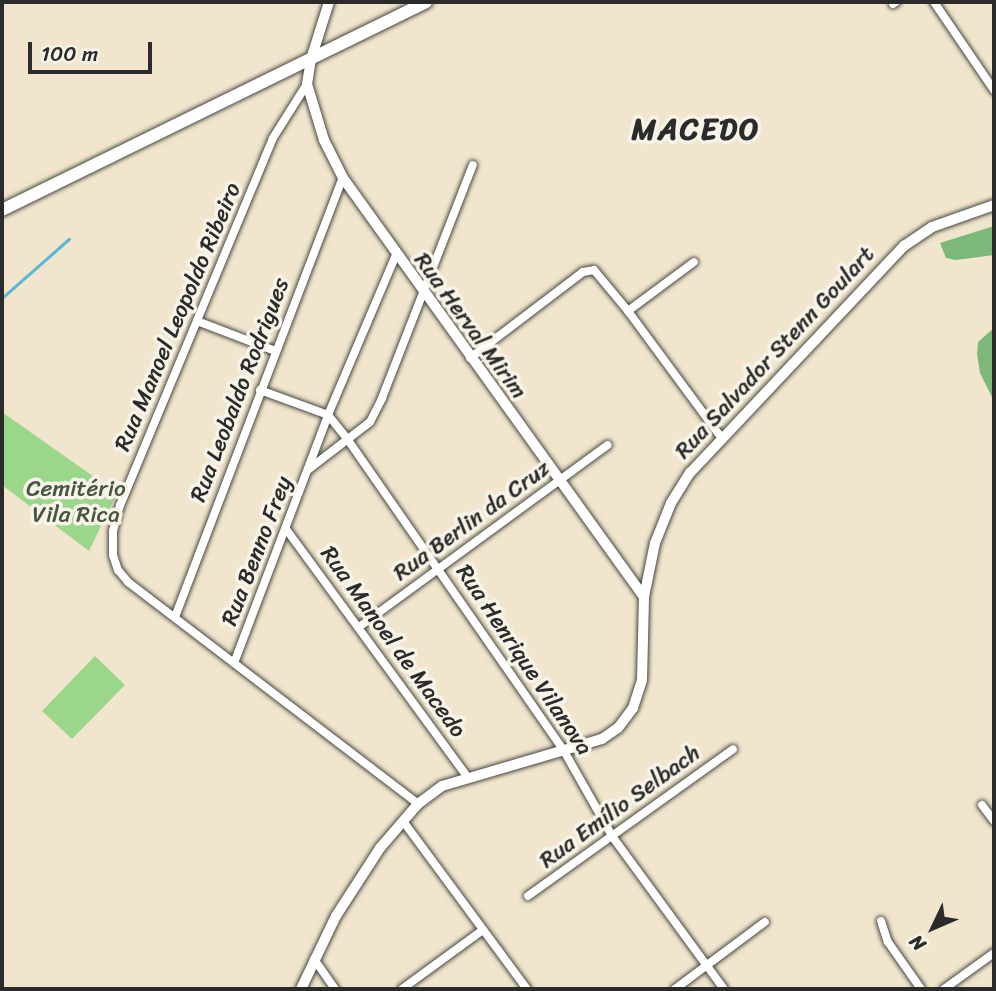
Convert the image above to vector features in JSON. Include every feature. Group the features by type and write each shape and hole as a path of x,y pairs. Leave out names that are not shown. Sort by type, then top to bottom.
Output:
{"highway":[{"path":"2,210 426,2"}],"main road":[{"name":"Rua Salvador Stenn Goulart","path":"301,989 336,916 380,848 418,804 442,786 602,739 618,728 634,708 642,680 644,597 655,543 671,503 690,473 721,437 808,350 904,246 932,227 994,205"}],"street":[{"name":"Rua Herval Mirim","path":"329,2 311,59 307,84 324,139 343,178 644,597"},
{"path":"934,2 994,90"},
{"name":"Rua Manoel Leopoldo Ribeiro","path":"307,84 272,138 120,505 113,531 113,555 118,570 128,582 418,804"},
{"name":"Rua Benno Frey","path":"234,663 309,469 370,422 382,398 473,165"},
{"name":"Rua Leobaldo Rodrigues","path":"175,617 343,178"},
{"path":"309,469 328,415 396,255"},
{"path":"628,311 694,262"},
{"path":"470,358 583,272 594,270 628,311 721,437"},
{"path":"197,321 275,351"},
{"path":"260,390 328,415"},
{"name":"Rua Henrique Vilanova","path":"328,415 439,568 564,751 612,836 724,989"},
{"name":"Rua Berlin da Cruz","path":"359,627 608,445"},
{"name":"Rua Manoel de Macedo","path":"286,529 468,778"},
{"name":"Rua Emílio Selbach","path":"528,896 733,748"},
{"path":"982,805 994,821"},
{"path":"403,821 527,989"},
{"path":"881,921 888,942 921,989"},
{"path":"675,989 765,922"},
{"path":"402,989 483,930"},
{"path":"944,989 994,953"},
{"path":"314,959 335,989"}],"green space":[{"path":"994,226 994,255 956,260 946,258 940,243"},
{"path":"994,328 994,401 980,373 977,354 978,342"},
{"name":"Cemitério Vila Rica","path":"2,412 117,493 89,551 2,485"},
{"path":"95,656 125,685 72,739 42,711"}],"waterway":[{"path":"2,298 69,239"}],"district":[{"name":"MACEDO","path":"696,129"}]}
